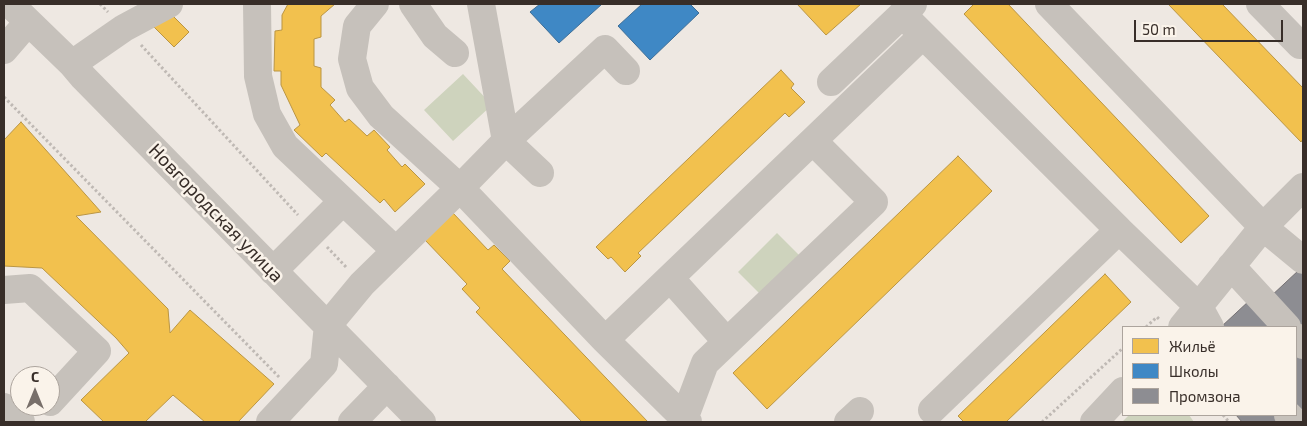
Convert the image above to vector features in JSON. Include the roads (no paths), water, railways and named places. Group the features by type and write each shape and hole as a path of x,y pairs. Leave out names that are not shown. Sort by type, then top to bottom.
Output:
{"street":[{"path":"72,64 124,28 169,4"},
{"path":"257,4 258,76 267,114 285,146 396,251"},
{"path":"376,4 357,26 352,59 360,88 381,116 460,188 604,340 686,420 704,364 874,202 813,140"},
{"path":"413,4 435,36 455,53"},
{"path":"480,4 506,140 540,174"},
{"path":"1049,4 1263,227 1303,260"},
{"path":"1260,4 1302,45"},
{"path":"831,82 908,9 924,35 1205,317"},
{"path":"4,50 19,13"},
{"name":"Новгородская улица","path":"19,13 72,64 82,77 273,271 328,324 422,422"},
{"path":"604,340 924,35"},
{"path":"270,422 324,364 328,324 362,284 506,140 605,49 626,71"},
{"path":"1184,326 1205,317 1231,266 1263,227 1303,187"},
{"path":"273,271 343,201"},
{"path":"932,410 1119,230"},
{"path":"1231,266 1286,326"},
{"path":"670,278 727,342"},
{"path":"4,290 30,288 97,351 60,391"},
{"path":"352,422 387,386"},
{"path":"1094,422 1122,392"},
{"path":"4,407 21,422"}]}
